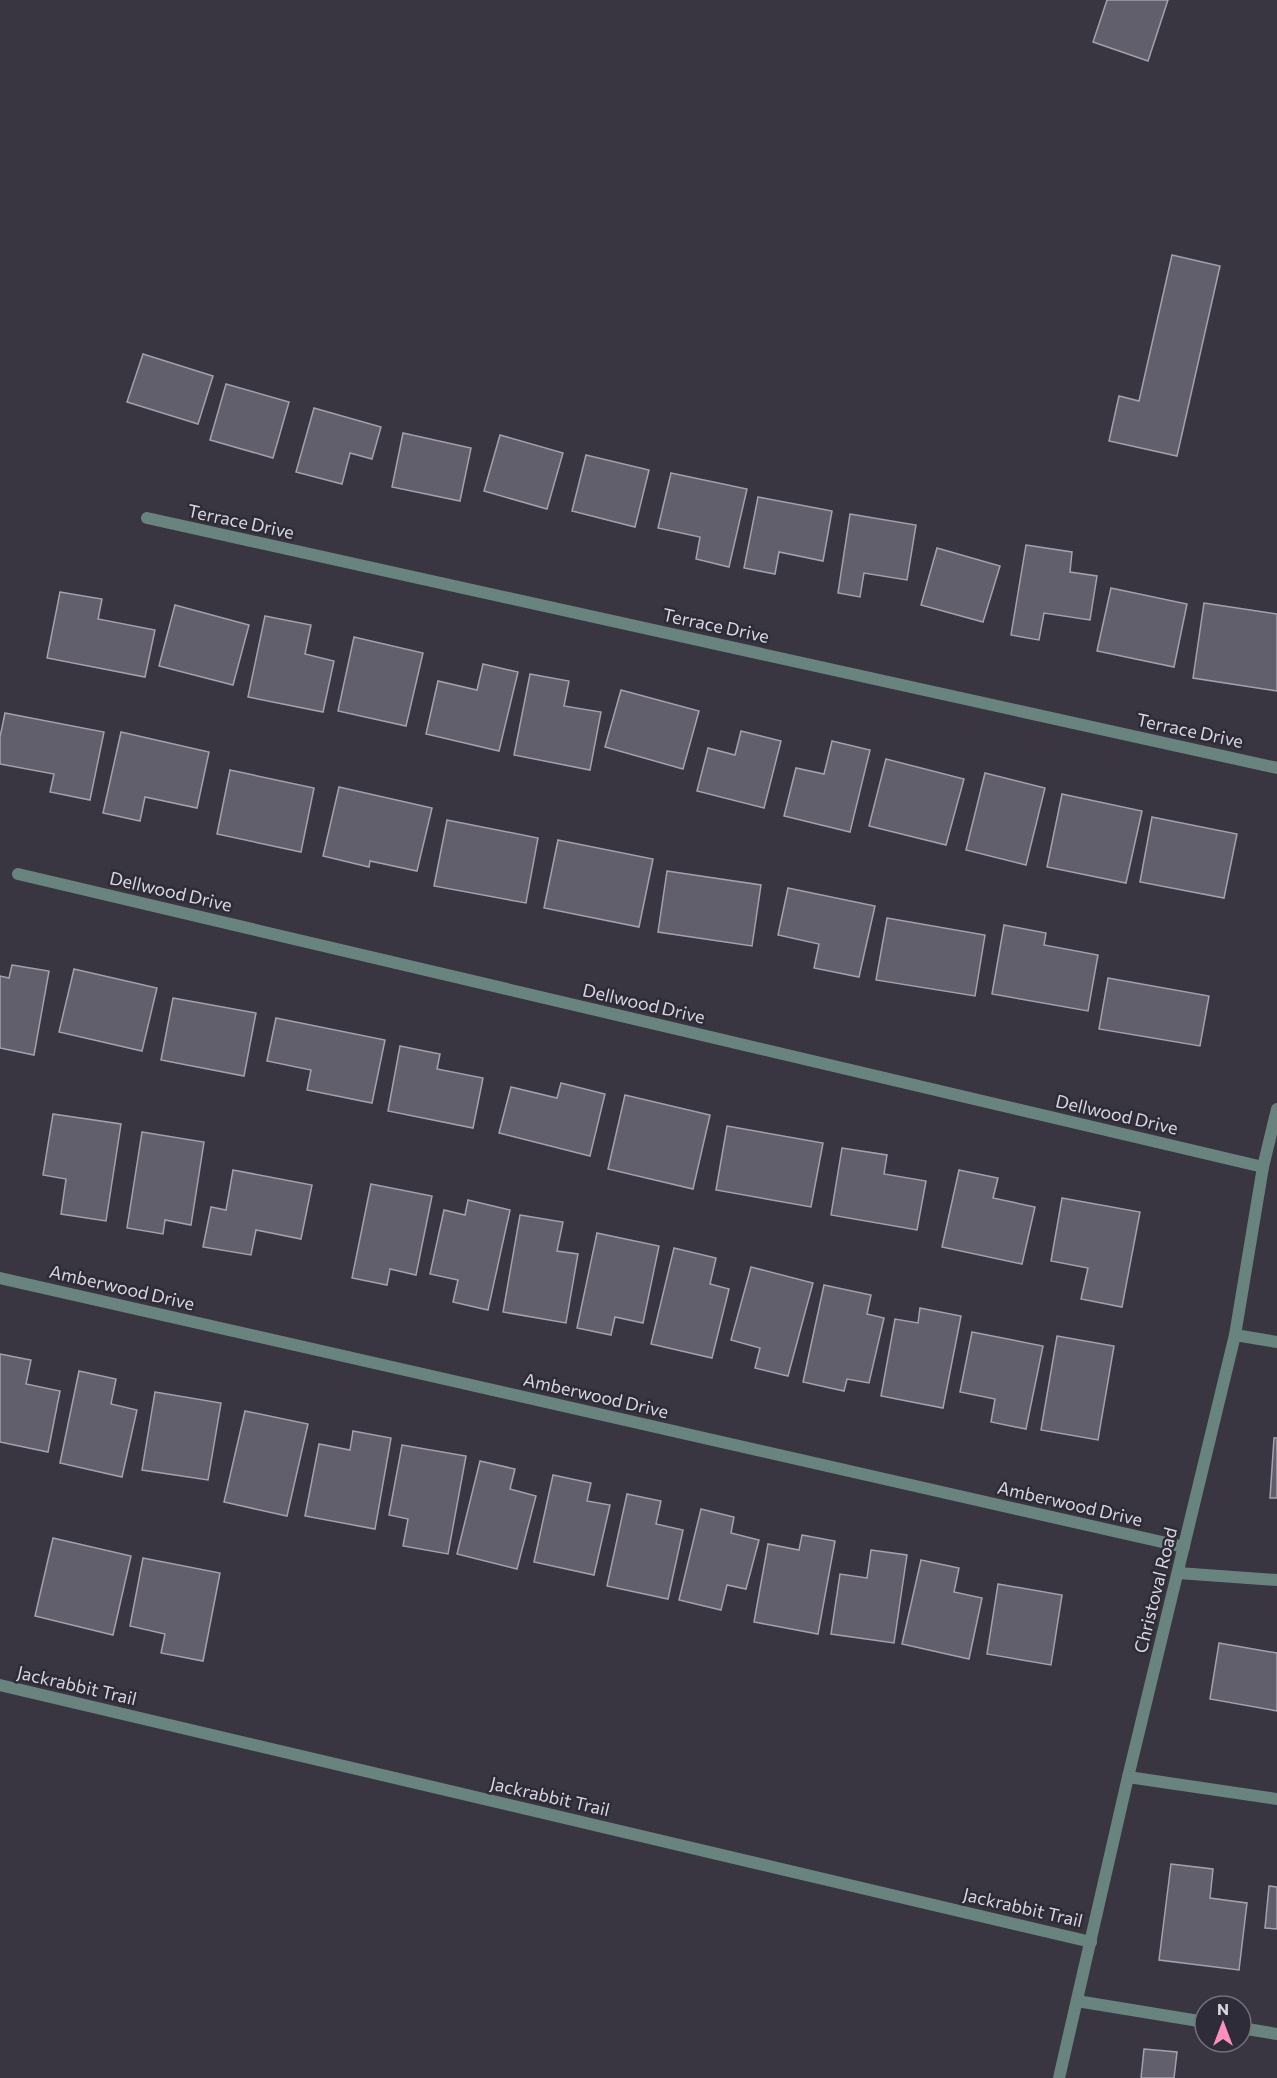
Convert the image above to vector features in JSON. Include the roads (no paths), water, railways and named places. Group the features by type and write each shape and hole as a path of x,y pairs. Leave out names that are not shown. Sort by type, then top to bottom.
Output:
{"street":[{"name":"Terrace Drive","path":"147,518 1277,768"},
{"name":"Dellwood Drive","path":"18,874 1263,1167"},
{"name":"Christoval Road","path":"1059,2078 1128,1777 1235,1335 1263,1167 1277,1109"},
{"name":"Amberwood Drive","path":"0,1278 1184,1547"},
{"path":"1235,1335 1277,1342"},
{"path":"1178,1573 1277,1580"},
{"name":"Jackrabbit Trail","path":"0,1685 1091,1942"},
{"path":"1128,1777 1277,1799"},
{"path":"1077,2001 1193,2020"},
{"path":"1253,2030 1277,2034"}]}
